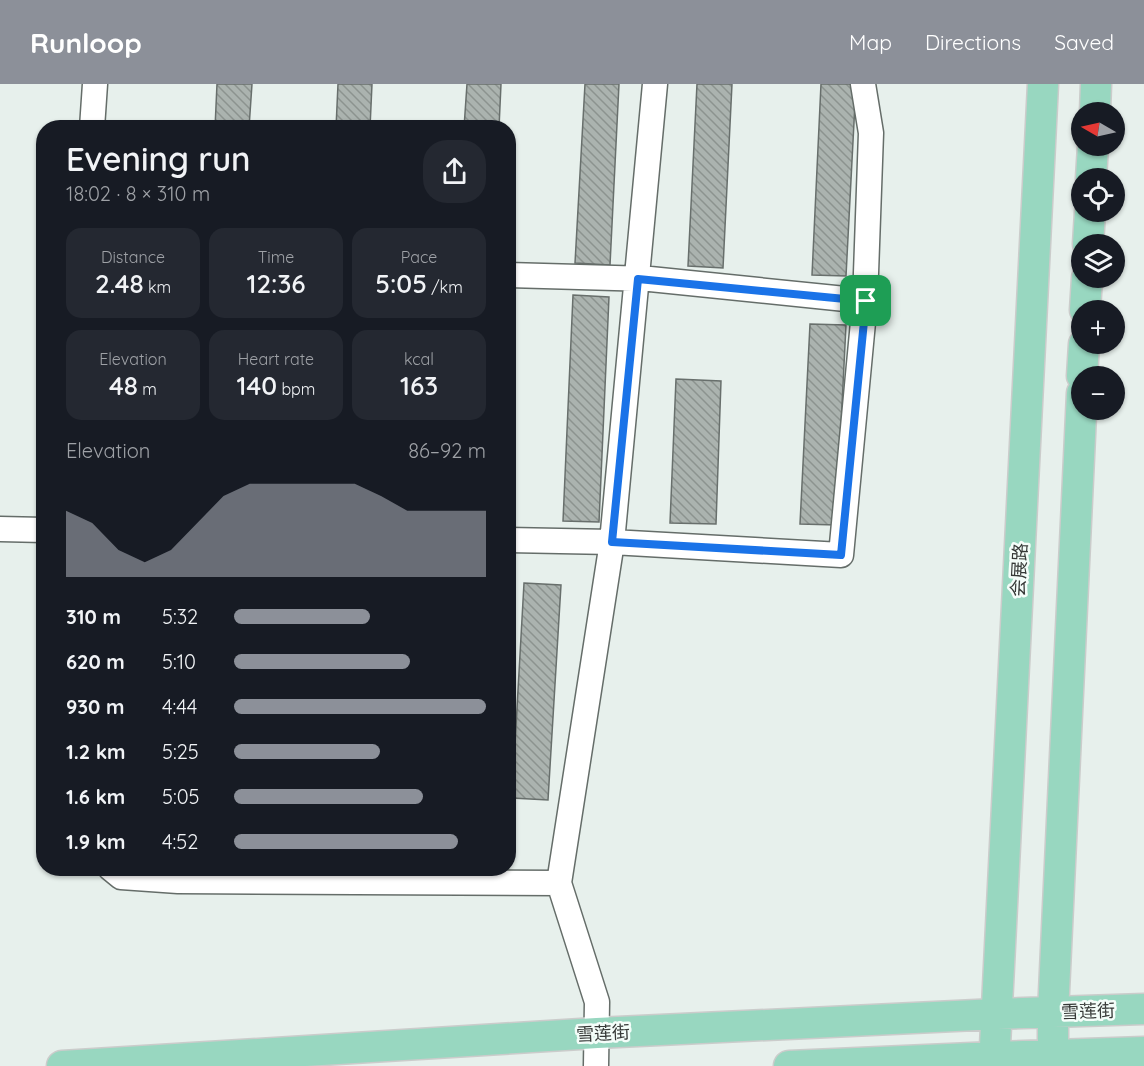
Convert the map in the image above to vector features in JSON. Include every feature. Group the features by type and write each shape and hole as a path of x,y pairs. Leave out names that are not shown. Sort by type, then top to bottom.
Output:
{"main road":[{"name":"会展路","path":"994,1061 1043,84"},
{"path":"1095,102 1096,84"},
{"path":"1053,1061 1053,1013 1081,420"},
{"name":"雪莲街","path":"62,1066 597,1033 1144,1009"},
{"path":"789,1066 1053,1061 1144,1052"}],"street":[{"path":"92,120 94,84"},
{"path":"596,1066 597,1002 559,883 612,542 655,84"},
{"path":"516,540 612,542 841,555 866,301 871,133 863,84"},
{"path":"516,275 638,279 866,301"},
{"path":"0,529 36,530"},
{"path":"120,876 178,881 559,883"}],"building":[{"path":"217,84 252,84 250,120 215,120"},
{"path":"338,84 372,84 370,120 336,120"},
{"path":"467,84 501,84 499,120 465,120"},
{"path":"585,84 619,84 610,265 575,263"},
{"path":"697,84 732,84 723,268 688,266"},
{"path":"821,84 856,84 846,276 812,275"},
{"path":"573,295 609,297 599,522 563,521"},
{"path":"810,324 846,325 836,525 800,524"},
{"path":"676,379 721,381 716,524 670,523"},
{"path":"524,583 561,585 548,800 516,798 516,726"}],"route":[{"path":"638,279 866,301 841,555 612,542 638,279"}]}
